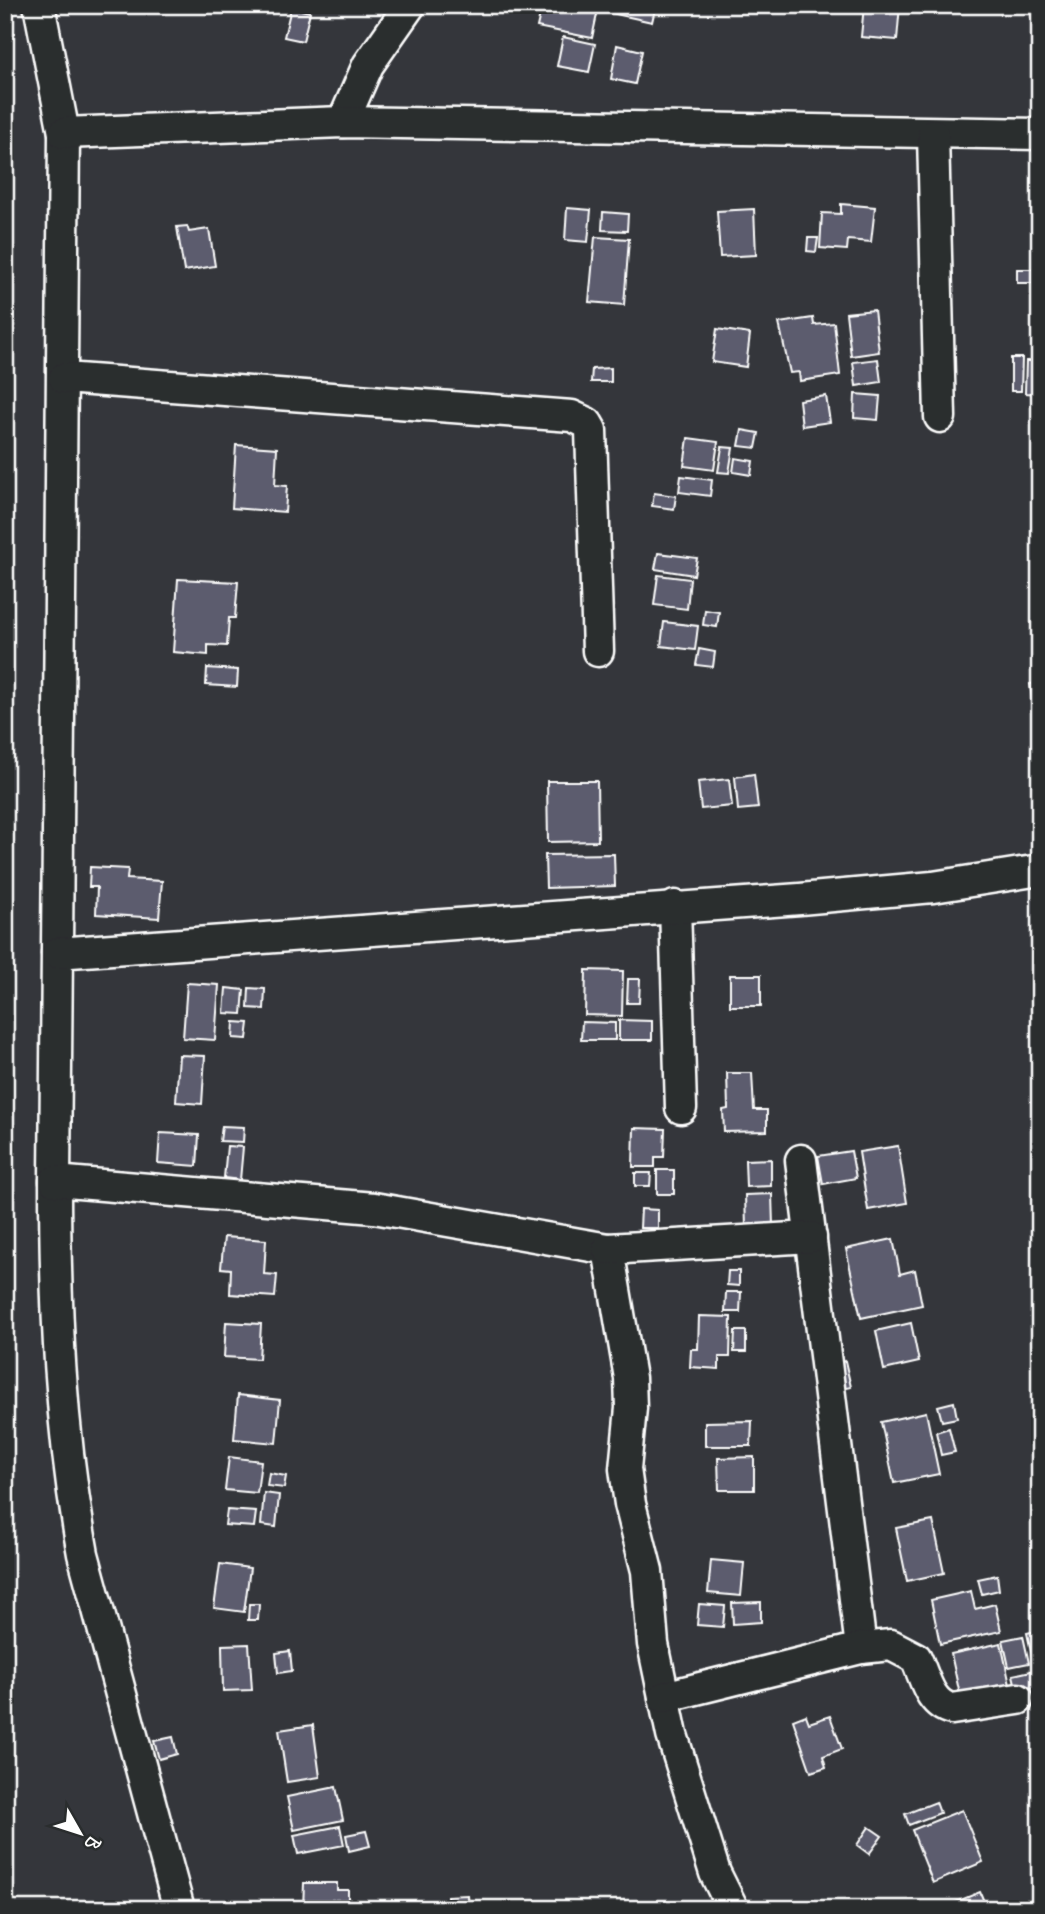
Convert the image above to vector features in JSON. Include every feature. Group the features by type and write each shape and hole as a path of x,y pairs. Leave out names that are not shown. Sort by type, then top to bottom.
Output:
{"street":[{"path":"39,5 64,133 64,378 55,1181 57,1342 73,1500 106,1648 179,1909"},
{"path":"343,122 368,65 410,5"},
{"path":"64,133 343,122 1040,134"},
{"path":"933,134 940,417"},
{"path":"64,378 582,419 591,430 598,652"},
{"path":"57,953 800,899 933,887 1040,870"},
{"path":"675,906 681,1108"},
{"path":"802,1160 862,1648"},
{"path":"55,1181 374,1208 608,1249 811,1237"},
{"path":"608,1249 630,1378 631,1408 625,1469 630,1504 647,1571 653,1644 672,1735 715,1873 733,1909"},
{"path":"664,1696 862,1648 891,1645 916,1658 934,1700 942,1707 952,1709 1018,1699"}],"building":[{"path":"542,5 599,5 592,38 537,27"},
{"path":"613,5 656,5 652,22 611,13"},
{"path":"864,5 900,5 897,40 861,37"},
{"path":"291,8 310,12 303,41 284,37"},
{"path":"563,37 595,44 589,72 557,66"},
{"path":"617,45 642,51 635,84 611,79"},
{"path":"841,204 875,207 871,242 848,240 847,250 820,248 822,213 841,214"},
{"path":"567,208 591,210 588,242 565,240"},
{"path":"754,209 756,255 720,257 717,211"},
{"path":"603,212 628,214 627,231 602,230"},
{"path":"187,226 189,232 209,229 215,266 184,271 177,227"},
{"path":"595,237 629,239 624,305 589,302"},
{"path":"808,238 818,238 816,252 807,251"},
{"path":"1017,269 1033,269 1033,283 1017,283"},
{"path":"874,310 879,352 851,356 846,313"},
{"path":"813,318 814,325 834,323 840,375 800,381 799,372 790,373 779,323"},
{"path":"717,329 750,334 746,367 712,362"},
{"path":"1011,358 1022,358 1021,391 1011,391"},
{"path":"878,359 881,382 856,386 853,362"},
{"path":"1026,361 1040,361 1040,394 1025,393"},
{"path":"611,368 611,382 591,382 592,369"},
{"path":"855,394 880,396 878,420 854,418"},
{"path":"826,396 830,422 802,426 799,400"},
{"path":"742,430 759,433 756,448 739,446"},
{"path":"688,438 718,442 714,470 684,466"},
{"path":"236,445 277,448 275,485 287,486 285,512 232,508"},
{"path":"722,447 733,448 729,473 718,472"},
{"path":"735,458 753,461 751,475 733,472"},
{"path":"681,476 712,480 710,496 679,492"},
{"path":"654,493 676,496 674,509 652,506"},
{"path":"658,553 697,558 694,575 655,569"},
{"path":"658,575 690,579 687,609 654,605"},
{"path":"178,579 238,582 235,618 229,618 227,646 208,645 208,655 173,652"},
{"path":"705,610 719,612 717,627 703,625"},
{"path":"664,622 698,626 695,650 661,646"},
{"path":"699,649 715,652 713,667 696,665"},
{"path":"207,668 238,670 237,687 206,685"},
{"path":"1040,682 1040,707 1033,708 1030,684"},
{"path":"754,774 758,808 738,810 735,777"},
{"path":"729,779 732,806 701,809 698,782"},
{"path":"547,781 597,781 598,841 548,842"},
{"path":"614,854 615,886 546,888 545,855"},
{"path":"90,867 128,869 127,879 162,881 159,918 96,914 97,887 89,887"},
{"path":"586,970 623,971 622,1016 585,1015"},
{"path":"730,975 761,975 761,1006 730,1006"},
{"path":"628,979 640,979 639,1003 627,1003"},
{"path":"187,983 219,985 215,1040 183,1038"},
{"path":"226,988 244,990 242,1014 224,1013"},
{"path":"249,988 265,989 264,1009 248,1008"},
{"path":"619,1020 652,1021 652,1040 619,1040"},
{"path":"234,1022 249,1023 247,1039 233,1038"},
{"path":"582,1022 615,1023 615,1040 581,1040"},
{"path":"179,1055 205,1056 202,1104 176,1102"},
{"path":"727,1073 752,1073 754,1110 767,1110 767,1131 724,1132 723,1110 728,1109"},
{"path":"222,1126 244,1127 243,1142 220,1141"},
{"path":"634,1128 665,1129 664,1157 655,1157 655,1167 633,1167"},
{"path":"160,1133 199,1135 197,1166 158,1163"},
{"path":"227,1146 243,1147 240,1180 224,1178"},
{"path":"898,1146 907,1203 868,1210 859,1152"},
{"path":"851,1151 856,1178 823,1184 818,1156"},
{"path":"771,1159 771,1186 746,1187 745,1160"},
{"path":"657,1170 674,1170 674,1194 657,1194"},
{"path":"635,1173 651,1173 650,1186 635,1186"},
{"path":"772,1194 773,1226 746,1227 745,1195"},
{"path":"641,1209 658,1210 658,1228 640,1228"},
{"path":"224,1237 266,1240 264,1274 277,1275 275,1297 230,1294 231,1269 221,1268"},
{"path":"893,1239 900,1274 915,1270 922,1305 861,1318 846,1249"},
{"path":"728,1271 739,1271 739,1286 727,1285"},
{"path":"726,1292 741,1292 740,1312 725,1312"},
{"path":"699,1316 731,1317 730,1357 719,1357 719,1369 690,1367 691,1349 698,1349"},
{"path":"226,1322 261,1324 259,1359 224,1357"},
{"path":"911,1323 919,1362 884,1370 876,1331"},
{"path":"735,1331 746,1331 746,1352 734,1352"},
{"path":"845,1361 851,1387 842,1389 836,1363"},
{"path":"238,1395 280,1400 276,1443 234,1439"},
{"path":"954,1402 957,1418 942,1421 938,1406"},
{"path":"926,1412 939,1474 894,1483 881,1422"},
{"path":"752,1421 751,1446 705,1446 705,1422"},
{"path":"949,1428 955,1452 941,1455 936,1432"},
{"path":"229,1457 261,1461 257,1493 225,1490"},
{"path":"754,1457 754,1490 719,1490 718,1458"},
{"path":"269,1473 286,1476 284,1488 267,1486"},
{"path":"264,1493 279,1495 276,1527 261,1525"},
{"path":"227,1510 256,1512 254,1527 225,1525"},
{"path":"933,1521 944,1573 907,1581 896,1528"},
{"path":"711,1560 744,1563 741,1596 708,1593"},
{"path":"220,1564 250,1568 244,1612 214,1608"},
{"path":"997,1575 999,1590 982,1594 978,1579"},
{"path":"971,1591 975,1609 995,1604 1001,1631 940,1644 931,1600"},
{"path":"761,1602 761,1622 733,1624 732,1603"},
{"path":"249,1604 259,1604 258,1620 248,1620"},
{"path":"699,1604 725,1606 723,1627 697,1625"},
{"path":"1040,1630 1040,1668 1035,1670 1027,1633"},
{"path":"1023,1636 1029,1663 1009,1667 1003,1640"},
{"path":"1001,1643 1010,1685 960,1695 951,1654"},
{"path":"249,1644 252,1690 223,1691 222,1645"},
{"path":"290,1651 292,1671 278,1673 276,1653"},
{"path":"1036,1670 1040,1686 1017,1691 1013,1675"},
{"path":"806,1715 809,1723 830,1716 842,1749 823,1756 826,1767 811,1772 793,1720"},
{"path":"313,1725 320,1777 287,1782 279,1730"},
{"path":"173,1737 177,1754 159,1759 154,1741"},
{"path":"336,1787 343,1820 294,1830 287,1797"},
{"path":"936,1802 940,1813 909,1825 905,1814"},
{"path":"962,1810 983,1862 933,1883 912,1830"},
{"path":"340,1826 344,1845 298,1854 294,1835"},
{"path":"869,1827 882,1836 869,1854 857,1845"},
{"path":"366,1831 370,1846 349,1851 346,1835"},
{"path":"304,1883 337,1883 337,1890 348,1890 348,1909 303,1909"},
{"path":"980,1892 987,1909 944,1907"},
{"path":"468,1895 469,1909 447,1909 447,1896"},
{"path":"442,1906 442,1909 414,1909 414,1907"}]}
